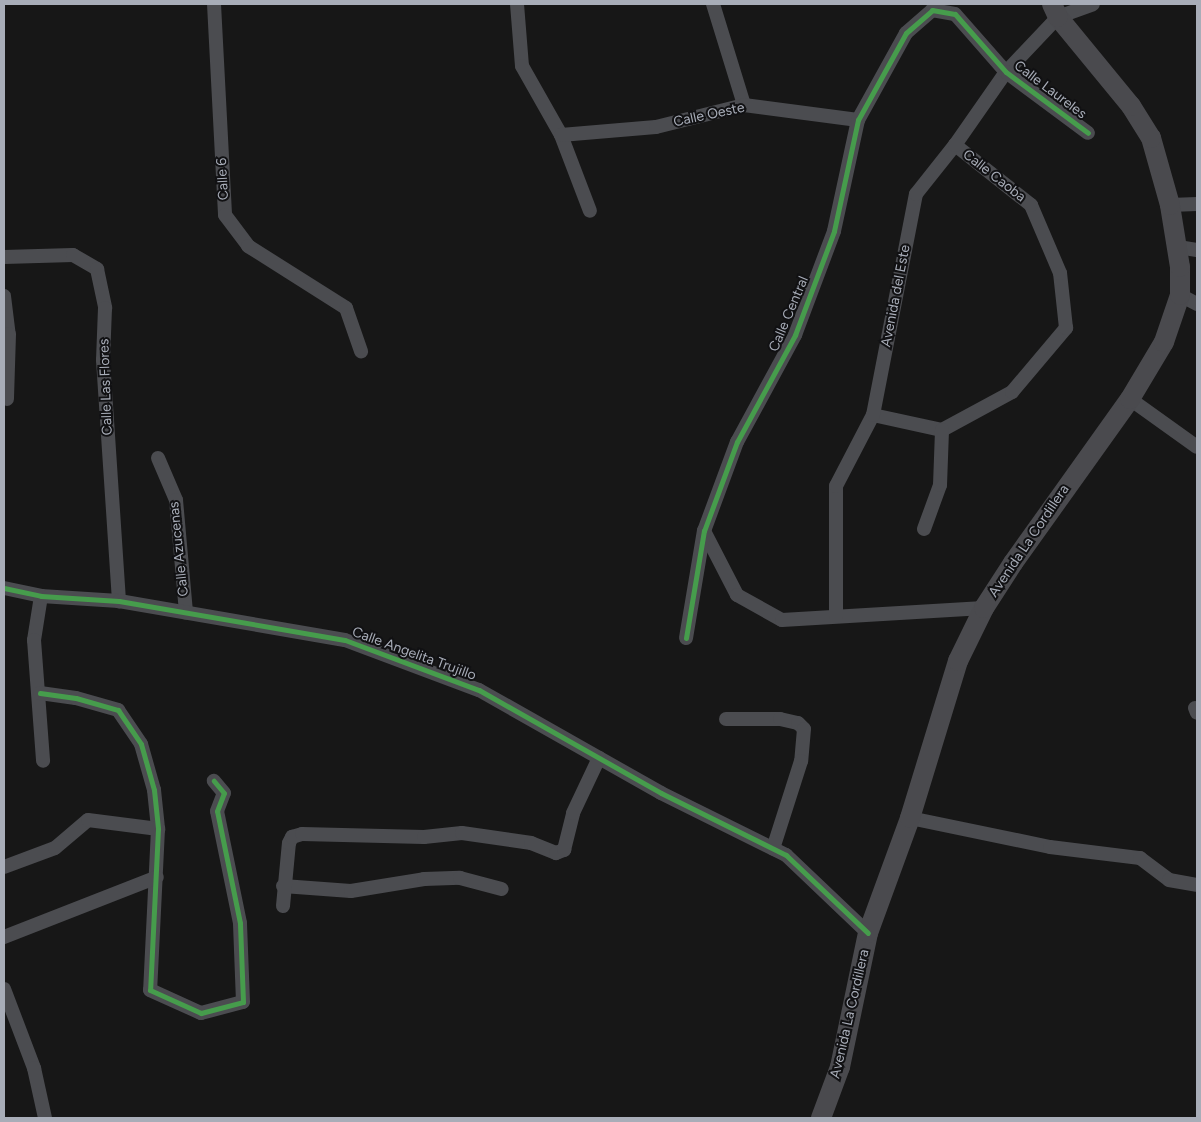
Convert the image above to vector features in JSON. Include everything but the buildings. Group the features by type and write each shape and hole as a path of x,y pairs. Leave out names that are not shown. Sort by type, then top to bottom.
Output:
{"main road":[{"name":"Avenida La Cordillera","path":"821,1118 840,1067 868,933 910,818 958,661 984,608 1130,399 1189,300 1170,205 1151,138 1131,106 1055,11"}],"street":[{"name":"Calle 6","path":"214,4 225,215 248,246 346,308 361,351"},
{"path":"517,4 522,66 561,135 590,211"},
{"path":"713,4 744,105"},
{"path":"1055,11 1093,4"},
{"name":"Calle Laureles","path":"932,10 955,14 1006,72 1088,133"},
{"name":"Calle Central","path":"686,638 704,531 737,442 795,335 834,230 858,120 906,33 932,10"},
{"name":"Avenida del Este","path":"836,616 836,486 873,415 916,194 955,145 1006,72 1055,11"},
{"name":"Calle Oeste","path":"561,135 656,127 744,105 858,120"},
{"name":"Calle Caoba","path":"942,430 1012,392 1066,328 1060,273 1031,205 955,145"},
{"path":"1170,205 1197,204"},
{"path":"1178,247 1197,250"},
{"name":"Calle Las Flores","path":"4,257 73,255 97,269 105,308 103,360 119,601"},
{"path":"4,296 9,334 7,399"},
{"path":"1130,399 1197,447"},
{"path":"873,415 942,430 940,485 924,529"},
{"name":"Calle Azucenas","path":"158,458 176,500 186,613"},
{"path":"704,531 737,595 782,620 984,608"},
{"name":"Calle Angelita Trujillo","path":"4,588 41,596 119,601 345,640 479,690 599,758 786,855 868,933"},
{"path":"41,596 34,640 40,693 43,761"},
{"path":"40,693 76,698 118,710 141,744 154,790 158,830 150,990 201,1013 243,1002 240,923 217,811 224,793 214,781"},
{"path":"726,719 780,719 798,723 804,729 801,761 773,849"},
{"path":"283,906 283,886 289,843 292,836 302,834 424,838 462,833 531,843 556,852 564,850 573,813 599,758"},
{"path":"910,818 1050,847 1140,858 1169,880 1197,885"},
{"path":"4,868 55,848 88,820 158,830"},
{"path":"4,937 157,877"},
{"path":"283,886 351,891 424,879 460,878 502,889"},
{"path":"4,990 34,1068 45,1118"}],"cycle path":[{"path":"686,638 704,531 737,442 795,335 834,231 858,120 906,33 932,10 955,14 1006,72 1088,133"},
{"path":"4,588 41,596 119,601 345,640 479,690 661,793 786,855 868,933"},
{"path":"40,693 76,698 118,710 141,744 154,790 158,829 150,990 201,1013 243,1002 240,923 217,811 224,793 214,781"}]}
